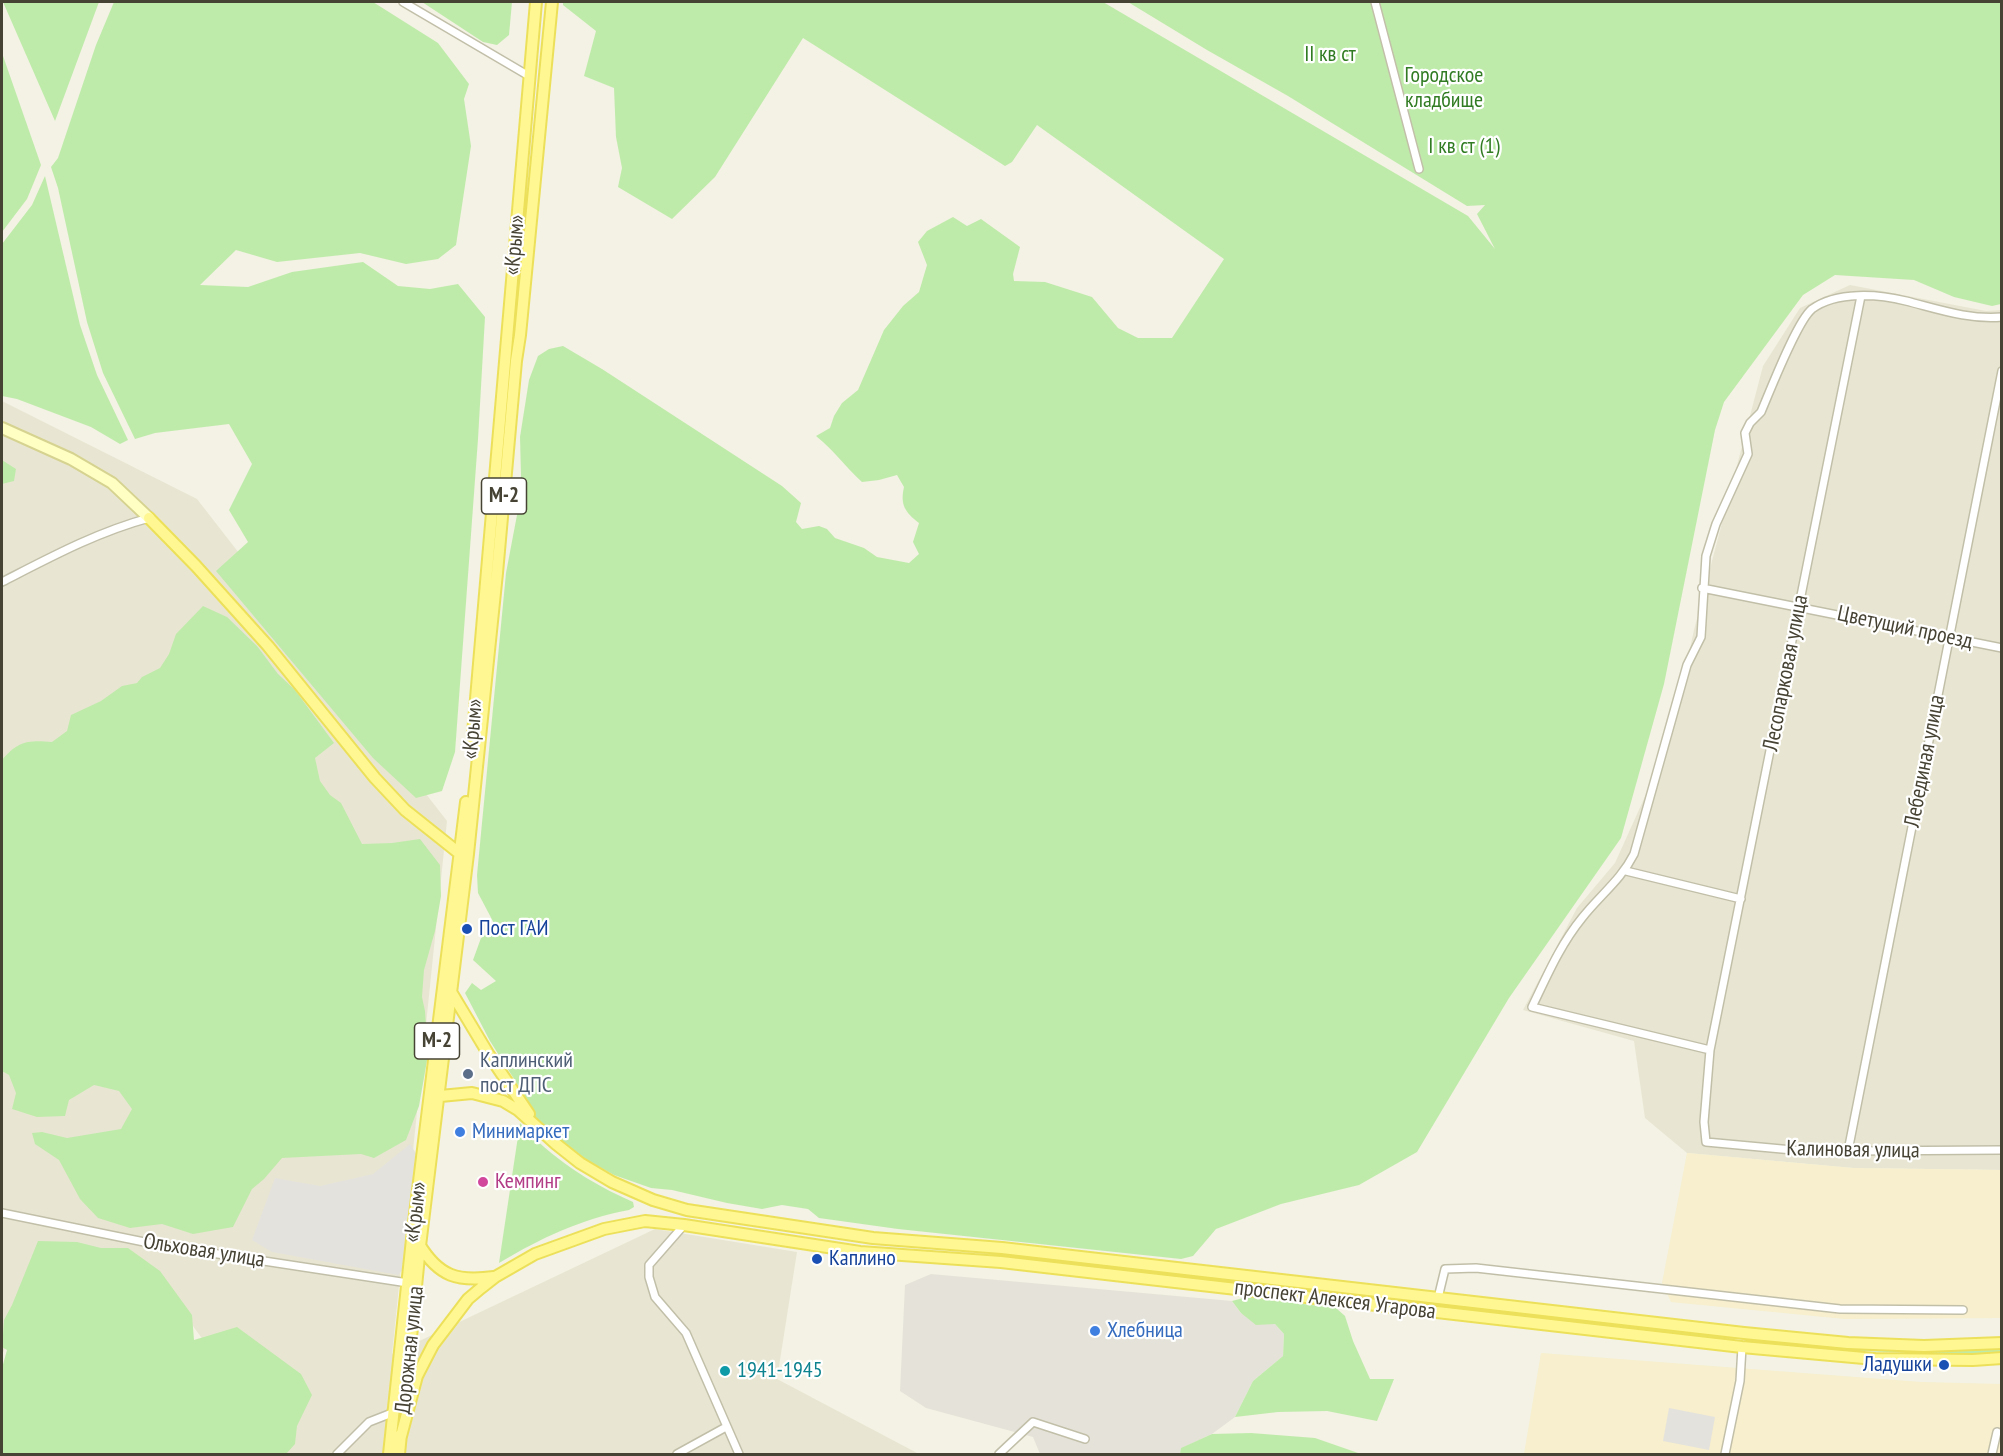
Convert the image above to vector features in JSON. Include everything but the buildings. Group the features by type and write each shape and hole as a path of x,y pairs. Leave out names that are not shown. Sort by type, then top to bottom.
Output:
{"main road":[{"name":"«Крым»","path":"420,1246 434,1097 463,854 536,2"},
{"name":"«Крым»","path":"389,1455 413,1230 450,990 552,2"},
{"path":"529,76 545,81"},
{"path":"2,428 71,459 112,483 196,566 268,646 375,778 405,810 463,854"},
{"path":"450,990 489,1055 538,1127"},
{"name":"проспект Алексея Угарова","path":"434,1097 472,1093 503,1101 518,1110 580,1163 612,1182 653,1200 687,1210 873,1238 1002,1248 1744,1333 1848,1343 1924,1346 2001,1343"},
{"path":"684,1225 687,1210"},
{"name":"проспект Алексея Угарова","path":"400,1440 417,1376 432,1345 468,1299 495,1277 535,1254 604,1229 645,1221 860,1252 1000,1262 1742,1347 1875,1359 2001,1358"},
{"path":"413,1230 420,1246 447,1274 463,1280 495,1277"},
{"name":"Дорожная улица","path":"399,1455 420,1246"},
{"path":"1000,1262 1002,1248"},
{"path":"1742,1347 1744,1333"}],"street":[{"path":"403,2 529,76"},
{"path":"1375,2 1419,169"},
{"path":"1710,1050 1532,1006 1555,958 1582,918 1626,871 1634,854 1687,665 1701,637 1702,588 1706,556 1716,524 1748,454 1745,433 1750,423 1761,412 1801,323 1811,310 1830,300 1861,296 1883,297 1960,315 2001,317"},
{"name":"Лесопарковая улица","path":"1706,1142 1704,1122 1710,1050 1861,296"},
{"name":"Лебединая улица","path":"1848,1151 2001,371"},
{"path":"2,582 127,523 149,518"},
{"name":"Цветущий проезд","path":"1702,588 2001,648"},
{"path":"1626,871 1741,899"},
{"name":"Калиновая улица","path":"1706,1142 1825,1153 2001,1150"},
{"name":"Ольховая улица","path":"2,1213 159,1245 408,1283"},
{"path":"684,1225 649,1265 649,1277 656,1297 686,1333 739,1455"},
{"path":"1438,1298 1445,1269 1476,1268 1840,1309 1963,1310"},
{"path":"1725,1455 1740,1381 1742,1347"},
{"path":"337,1455 369,1422 392,1413"},
{"path":"999,1455 1033,1422 1085,1439"},
{"path":"677,1455 726,1427"},
{"path":"1992,1455 1997,1432"}],"shaded area":[{"path":"1850,285 1986,311 2001,310 2001,1170 1853,1168 1687,1153 1645,1118 1634,1041 1523,1010 1577,908 1615,863 1670,741 1694,630 1763,366 1800,308"},
{"path":"2,401 197,499 447,821 392,1354 655,1229 797,1252 777,1379 919,1454 270,1454 207,1345 155,1275 45,1252 2,1355"},
{"path":"410,1144 417,1155 408,1264 398,1275 272,1252 252,1240 275,1178 320,1186 373,1174"},
{"path":"1687,1153 1853,1168 2001,1170 2001,1318 1845,1319 1671,1302 1662,1283"},
{"path":"931,1274 1232,1301 1241,1313 1275,1324 1284,1334 1283,1356 1253,1381 1235,1417 1212,1434 1182,1448 1180,1454 1040,1454 1033,1437 926,1408 900,1391 905,1285"},
{"path":"1541,1353 1921,1382 2001,1384 2001,1454 1524,1454"},
{"path":"1669,1408 1715,1417 1709,1450 1663,1441"}],"green space":[{"path":"3,2 99,2 55,121"},
{"path":"114,2 373,2 438,43 469,84 464,99 471,146 456,245 438,259 406,264 360,253 277,262 236,250 200,285 248,287 292,272 363,262 398,286 430,289 458,284 485,317 455,752 442,791 416,798 373,758 216,571 248,542 229,510 252,464 229,424 155,433 135,439 103,373 87,322 58,188 51,167 58,158 96,45"},
{"path":"422,2 512,2 509,35 497,45 483,42"},
{"path":"563,2 1103,2 1468,216 1495,249 1477,214 1485,205 1467,206 1288,96 1128,2 2001,2 2001,304 1992,306 1954,297 1914,280 1835,275 1803,295 1724,402 1715,430 1664,684 1621,838 1509,998 1417,1152 1359,1185 1281,1204 1216,1229 1193,1256 1181,1259 898,1229 819,1218 808,1209 782,1205 762,1209 672,1190 651,1188 614,1175 572,1152 551,1135 532,1115 521,1090 490,1041 465,993 472,983 481,990 496,981 473,960 481,938 496,927 478,893 477,875 506,573 517,515 521,476 520,437 529,380 538,356 549,349 563,346 782,486 801,503 796,522 802,529 819,526 827,529 835,538 864,548 877,557 909,563 919,554 913,542 919,523 905,508 904,487 897,475 862,482 816,436 830,428 842,403 858,390 884,330 903,306 919,292 927,265 918,242 927,231 953,217 967,226 981,219 1020,247 1013,274 1014,281 1045,282 1092,297 1118,328 1138,338 1172,338 1224,259 1037,125 1012,162 1005,166 803,38 715,177 672,219 618,187 622,168 616,137 614,88 584,76 596,31 563,5"},
{"path":"2,53 41,165 27,199 2,232"},
{"path":"45,176 80,325 97,375 128,440 120,444 91,427 17,399 2,396 2,244 32,205"},
{"path":"2,460 16,469 14,481 2,484"},
{"path":"203,606 227,617 257,646 278,674 295,690 334,743 315,758 320,781 330,795 341,803 362,844 420,839 440,865 441,896 435,931 424,970 422,997 428,1055 419,1106 406,1140 374,1158 361,1154 282,1158 252,1189 233,1227 193,1234 162,1224 130,1228 98,1218 80,1199 59,1160 35,1144 32,1133 42,1132 67,1138 121,1129 132,1109 119,1091 94,1085 69,1100 65,1116 37,1117 12,1109 16,1093 9,1075 2,1071 2,760 13,749 24,743 52,742 67,731 71,715 101,701 122,686 137,683 142,677 160,668 169,654 176,634"},
{"path":"520,1123 558,1158 602,1187 633,1202 634,1207 562,1230 499,1263"},
{"path":"38,1241 77,1242 101,1248 128,1248 160,1271 192,1315 194,1340 237,1327 301,1374 312,1395 297,1426 295,1444 286,1454 2,1454 2,1368 7,1350 2,1347 4,1320"},
{"path":"1018,1255 1726,1337 1723,1339 1284,1290 1019,1257"},
{"path":"1247,1297 1336,1308 1345,1316 1370,1379 1394,1379 1377,1421 1327,1411 1278,1412 1235,1417 1253,1381 1283,1356 1284,1334 1275,1324 1256,1325 1241,1313 1232,1301"},
{"path":"1766,1339 1934,1351 2001,1349 2002,1353 1855,1350 1766,1344 1763,1342"},
{"path":"1251,1433 1315,1438 1361,1454 1180,1454 1181,1448 1212,1434"}],"place":[{"name":"Пост ГАИ","path":"467,929"},
{"name":"Каплинский пост ДПС","path":"468,1074"},
{"name":"Минимаркет","path":"460,1132"},
{"name":"Кемпинг","path":"483,1182"},
{"name":"Каплино","path":"817,1259"},
{"name":"Хлебница","path":"1095,1331"},
{"name":"Ладушки","path":"1944,1365"},
{"name":"1941-1945","path":"725,1371"}],"park label":[{"name":"II кв ст","path":"1330,55"},
{"name":"Городское кладбище","path":"1444,88"},
{"name":"I кв ст (1)","path":"1464,147"}]}
